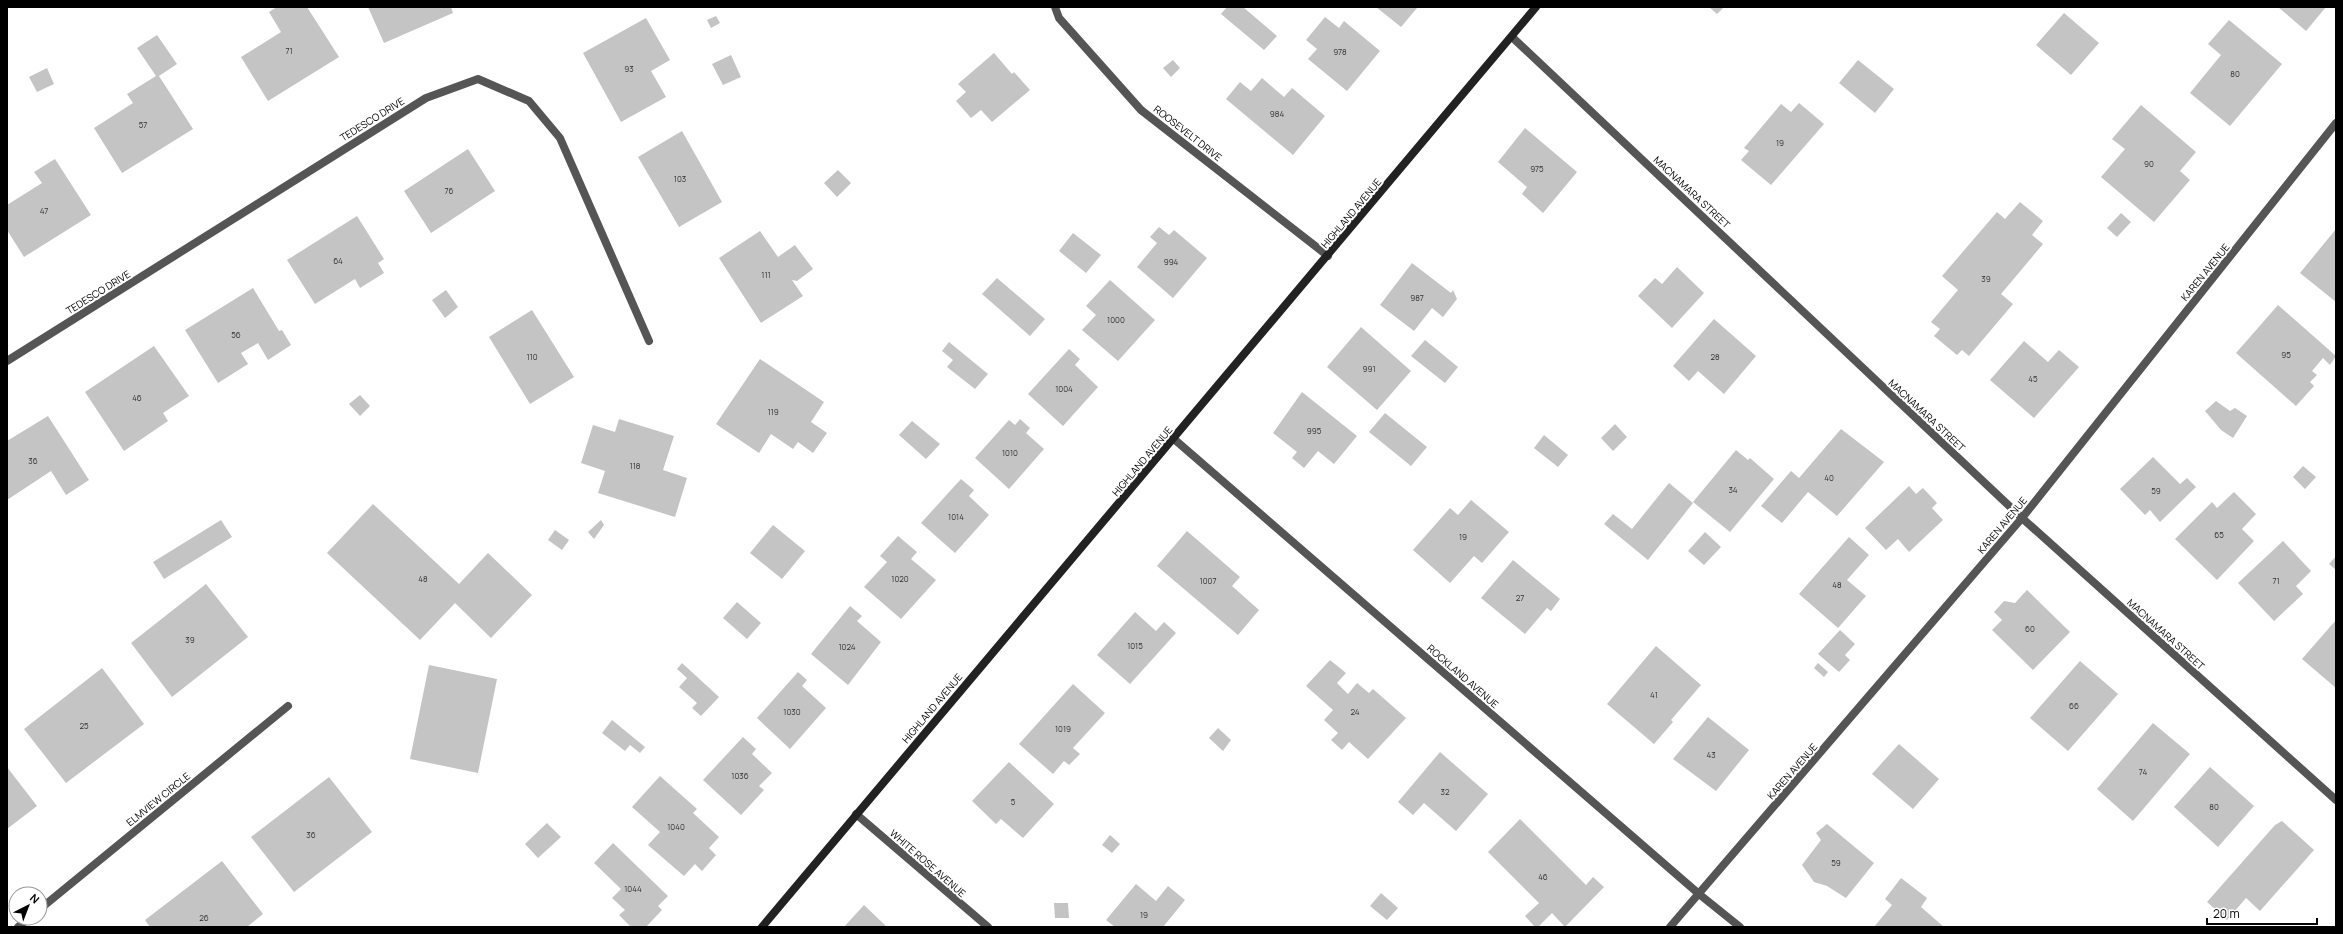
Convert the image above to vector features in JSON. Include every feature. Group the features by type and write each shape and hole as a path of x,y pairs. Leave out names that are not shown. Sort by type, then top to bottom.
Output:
{"main road":[{"name":"HIGHLAND AVENUE","path":"762,927 1536,7"}],"street":[{"name":"ROOSEVELT DRIVE","path":"1055,7 1060,18 1141,110 1328,256"},
{"name":"MACNAMARA STREET","path":"1512,37 2022,518 2336,800"},
{"name":"TEDESCO DRIVE","path":"7,361 426,98 478,79 529,101 560,138 649,341"},
{"name":"KAREN AVENUE","path":"1670,927 2022,518 2336,124"},
{"name":"ROCKLAND AVENUE","path":"1174,439 1699,894 1740,927"},
{"name":"ELMVIEW CIRCLE","path":"48,902 288,706"},
{"name":"WHITE ROSE AVENUE","path":"856,814 988,927"}],"building":[{"path":"277,7 307,7 339,57 268,101 241,57 281,32 269,12"},
{"path":"368,7 451,7 453,13 384,43"},
{"path":"1227,7 1243,7 1277,36 1264,50 1221,14"},
{"path":"1376,7 1416,7 1417,8 1401,27"},
{"path":"1709,7 1724,7 1717,14"},
{"path":"2278,7 2326,7 2306,31"},
{"path":"2064,13 2099,43 2071,75 2036,45"},
{"path":"716,16 720,23 711,28 707,20"},
{"path":"1325,17 1339,28 1344,21 1380,51 1347,91 1308,59 1317,49 1306,40"},
{"path":"646,18 670,60 651,71 666,97 621,122 583,53"},
{"path":"2229,20 2282,64 2230,126 2190,93 2221,55 2208,44"},
{"path":"157,35 177,64 159,76 193,129 122,173 94,128 133,103 127,94 156,76 137,48"},
{"path":"994,53 1012,74 1014,72 1030,90 992,122 981,110 971,118 956,101 966,92 958,84"},
{"path":"731,55 741,77 723,85 712,64"},
{"path":"1173,60 1180,68 1171,77 1163,68"},
{"path":"1858,60 1894,89 1875,113 1839,83"},
{"path":"47,68 54,84 37,92 29,77"},
{"path":"1262,78 1284,97 1292,88 1325,116 1293,155 1226,99 1240,82 1251,91"},
{"path":"1799,103 1824,124 1771,185 1741,160 1749,151 1744,148 1781,104 1791,112"},
{"path":"2141,105 2196,152 2180,171 2190,180 2154,222 2101,177 2125,149 2112,139"},
{"path":"1525,128 1577,172 1543,213 1522,194 1527,187 1498,162"},
{"path":"682,131 722,202 679,227 638,157"},
{"path":"468,149 495,191 431,233 404,191"},
{"path":"55,159 91,215 24,257 7,230 7,205 42,183 34,172"},
{"path":"838,170 851,183 837,197 824,183"},
{"path":"2020,202 2043,221 2032,235 2043,244 2001,294 2013,304 1969,356 1962,350 1957,355 1934,336 1940,329 1931,322 1958,290 1942,276 1997,212 2005,219"},
{"path":"2121,213 2131,222 2117,237 2107,228"},
{"path":"357,216 384,259 378,263 384,273 360,288 355,279 315,304 287,260"},
{"path":"1159,227 1169,235 1174,230 1207,258 1173,298 1137,267 1157,243 1150,237"},
{"path":"2336,229 2336,302 2300,273"},
{"path":"760,231 778,257 795,245 813,269 797,281 792,280 803,296 761,323 719,258"},
{"path":"1073,233 1101,255 1086,273 1059,251"},
{"path":"1412,263 1451,293 1453,290 1457,299 1443,317 1432,308 1414,331 1380,305"},
{"path":"1677,267 1704,293 1672,328 1638,296 1655,278 1662,284"},
{"path":"997,278 1045,319 1030,336 982,294"},
{"path":"1110,280 1155,320 1118,361 1082,330 1096,315 1086,306"},
{"path":"253,288 279,331 282,330 291,345 268,360 258,343 241,353 248,364 218,383 185,330"},
{"path":"446,290 458,307 445,318 432,300"},
{"path":"2278,305 2336,356 2330,365 2323,358 2312,371 2317,375 2310,382 2314,386 2296,406 2236,353"},
{"path":"532,310 574,377 530,404 489,337"},
{"path":"1714,319 1756,356 1724,394 1698,371 1689,381 1673,366"},
{"path":"1361,327 1411,371 1377,410 1327,367"},
{"path":"1425,340 1458,367 1445,383 1411,356"},
{"path":"2024,341 2048,362 2059,350 2079,367 2034,418 1990,380"},
{"path":"949,342 988,374 975,389 947,367 953,360 942,351"},
{"path":"154,346 189,396 163,413 168,421 124,451 85,392"},
{"path":"1069,349 1080,359 1075,365 1098,387 1063,426 1028,394"},
{"path":"760,359 824,402 811,422 827,433 813,453 798,442 793,449 771,434 759,453 716,424"},
{"path":"1302,392 1357,436 1334,464 1318,451 1304,468 1292,458 1297,452 1273,433"},
{"path":"360,395 370,406 360,416 349,404"},
{"path":"2216,401 2230,411 2235,408 2247,416 2233,438 2221,430 2205,411"},
{"path":"1385,413 1427,447 1411,466 1369,432"},
{"path":"48,416 89,480 66,495 51,471 7,500 7,441"},
{"path":"619,419 674,436 663,470 687,478 675,517 598,493 605,471 581,463 593,425 615,432"},
{"path":"1020,419 1030,428 1026,433 1044,449 1009,489 975,458 1009,420 1015,425"},
{"path":"912,421 940,444 926,459 899,435"},
{"path":"1615,424 1627,437 1613,451 1601,438"},
{"path":"1841,429 1884,462 1837,516 1808,492 1782,523 1761,506 1791,471 1799,478"},
{"path":"1544,435 1568,455 1558,467 1534,448"},
{"path":"1736,450 1748,460 1750,458 1774,479 1730,532 1693,502"},
{"path":"2153,457 2180,484 2187,478 2196,487 2160,522 2150,510 2145,515 2120,489"},
{"path":"2303,466 2316,477 2305,489 2293,477"},
{"path":"961,479 974,490 969,496 989,515 955,553 921,523"},
{"path":"1669,483 1693,503 1648,560 1604,524 1613,514 1632,529"},
{"path":"1909,486 1916,494 1923,488 1937,503 1932,508 1943,520 1909,552 1898,539 1886,550 1865,528"},
{"path":"2234,492 2256,514 2242,529 2254,541 2217,580 2175,539 2212,502 2217,508"},
{"path":"1471,500 1509,532 1482,563 1474,556 1450,583 1413,550 1450,508 1458,515"},
{"path":"373,504 459,584 488,553 532,595 491,638 455,603 420,640 327,553"},
{"path":"221,520 232,537 164,579 153,562"},
{"path":"601,520 604,525 594,539 588,532"},
{"path":"773,525 805,551 782,579 750,553"},
{"path":"555,530 569,540 562,550 548,540"},
{"path":"1187,531 1240,577 1232,586 1259,610 1238,635 1157,566"},
{"path":"1705,532 1721,547 1704,565 1688,551"},
{"path":"898,536 917,552 911,559 936,580 901,619 864,587 887,562 880,556"},
{"path":"1849,537 1869,555 1847,580 1866,596 1838,628 1799,594"},
{"path":"2283,541 2311,571 2296,586 2303,594 2274,621 2238,583"},
{"path":"2336,556 2336,570 2329,564"},
{"path":"1513,560 1560,599 1551,611 1547,608 1525,634 1481,598"},
{"path":"206,584 248,637 172,697 131,643"},
{"path":"2027,590 2070,632 2033,670 1992,630 2002,620 1994,612 2004,601 2015,603"},
{"path":"737,602 761,623 747,639 723,618"},
{"path":"850,606 862,616 857,621 881,642 848,685 811,654"},
{"path":"1135,612 1156,631 1164,622 1176,633 1130,684 1097,655"},
{"path":"2336,620 2336,688 2302,659"},
{"path":"1840,630 1855,644 1845,655 1850,660 1839,672 1818,654"},
{"path":"1656,646 1701,685 1671,720 1673,722 1654,744 1607,704"},
{"path":"1330,660 1346,673 1337,683 1348,694 1357,683 1369,693 1373,689 1406,718 1368,759 1349,742 1342,750 1331,740 1338,733 1324,720 1333,710 1306,686"},
{"path":"2080,661 2118,694 2068,751 2030,718"},
{"path":"682,663 719,697 701,716 692,708 697,703 679,687 687,678 677,669"},
{"path":"1818,663 1828,672 1824,677 1814,668"},
{"path":"429,665 497,679 478,773 410,759"},
{"path":"102,668 144,724 66,783 24,729"},
{"path":"798,672 807,680 802,686 826,708 790,749 757,718"},
{"path":"1073,684 1105,713 1073,748 1080,754 1069,765 1064,761 1053,774 1019,744"},
{"path":"1708,717 1749,750 1716,791 1673,759"},
{"path":"612,720 645,747 640,753 630,745 625,751 602,733"},
{"path":"2153,723 2190,754 2133,821 2097,789"},
{"path":"1218,728 1231,740 1223,751 1209,738"},
{"path":"743,737 756,749 752,754 772,773 759,786 764,790 741,815 703,780"},
{"path":"1899,744 1939,779 1913,809 1872,774"},
{"path":"1440,752 1488,794 1456,831 1424,803 1413,815 1398,802"},
{"path":"1009,762 1054,804 1023,838 1001,819 996,824 972,801"},
{"path":"7,767 37,806 7,829"},
{"path":"2210,767 2254,806 2218,847 2174,807"},
{"path":"660,776 697,809 693,813 719,837 709,848 716,855 702,871 695,864 684,876 648,845 660,832 632,807"},
{"path":"329,777 372,832 294,892 251,837"},
{"path":"1520,819 1586,885 1593,877 1604,887 1565,927 1552,913 1538,927 1535,927 1525,916 1539,903 1488,852"},
{"path":"2282,821 2314,850 2260,911 2246,898 2227,920 2207,902 2275,825"},
{"path":"547,823 561,837 538,858 525,844"},
{"path":"1827,824 1874,863 1846,898 1827,886 1814,882 1802,865 1821,840 1816,833"},
{"path":"1110,835 1120,844 1112,853 1102,845"},
{"path":"613,843 668,896 658,906 662,910 646,927 631,927 619,915 625,910 612,898 621,889 594,863"},
{"path":"222,861 263,914 247,927 150,927 145,920"},
{"path":"1901,878 1927,898 1921,907 1944,927 1874,927 1892,905 1885,899"},
{"path":"1136,884 1156,901 1168,886 1185,900 1163,927 1115,927 1106,920"},
{"path":"1381,893 1398,908 1387,920 1370,906"},
{"path":"1054,903 1068,903 1069,918 1055,918"},
{"path":"864,905 887,927 844,927"}]}
